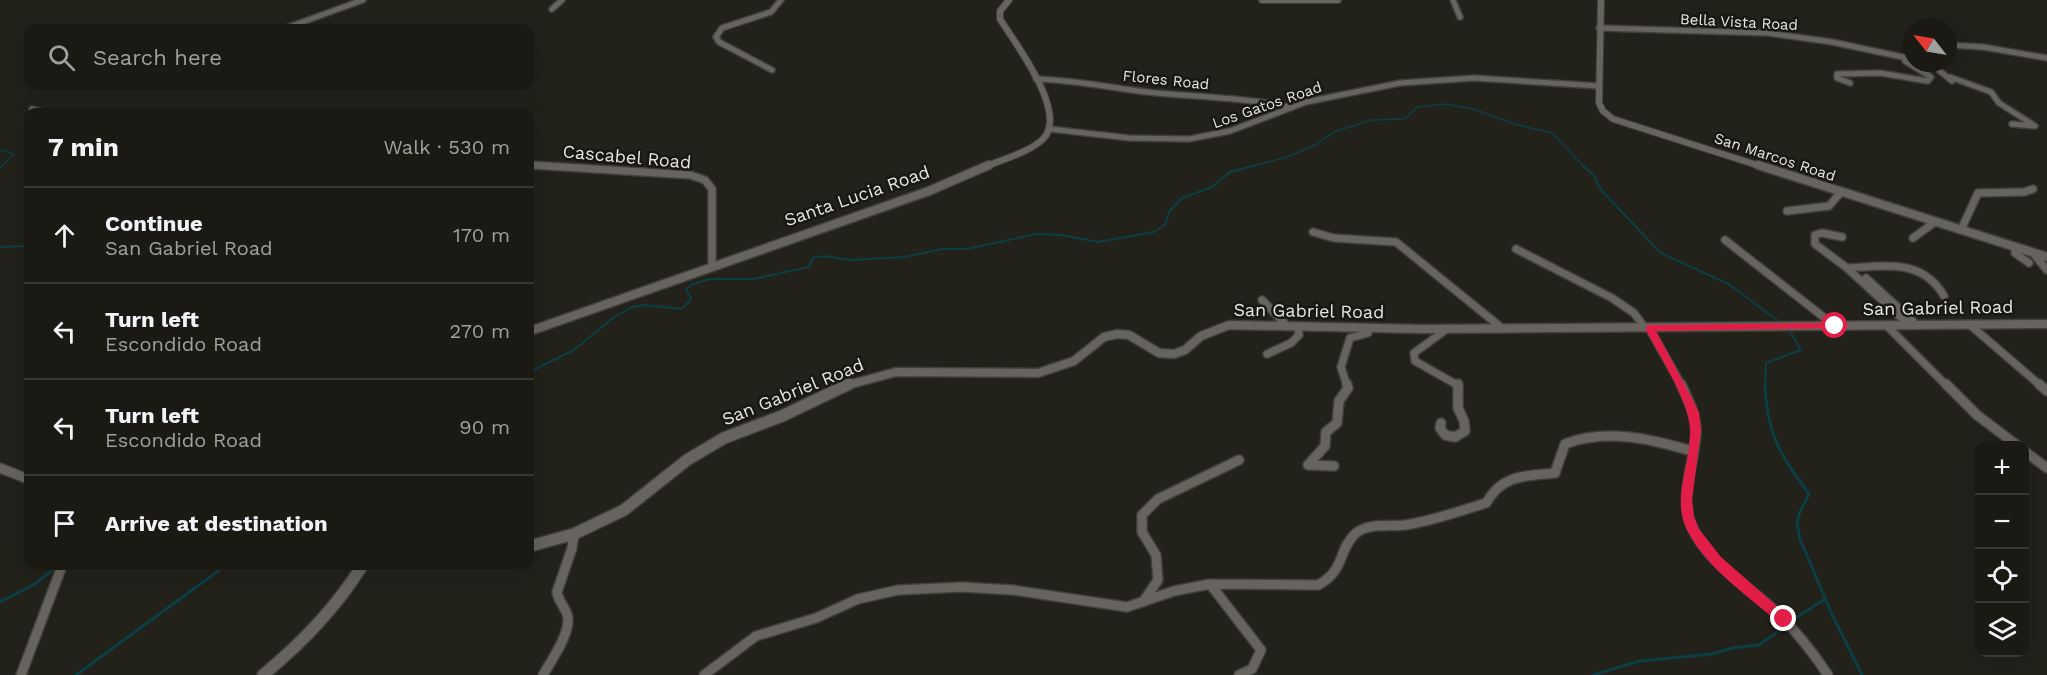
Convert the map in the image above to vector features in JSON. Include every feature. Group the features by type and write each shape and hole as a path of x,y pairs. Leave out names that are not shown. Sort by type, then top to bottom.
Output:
{"street":[{"path":"297,24 363,0"},
{"path":"552,9 562,0"},
{"path":"771,70 719,42 716,37 722,28 771,12 781,0"},
{"path":"1009,0 999,13 1000,19 1049,106 1050,129"},
{"path":"1262,0 1338,0"},
{"path":"1453,0 1460,17"},
{"name":"San Marcos Road","path":"1601,0 1599,28 1601,107 1618,121 2047,257"},
{"name":"Bella Vista Road","path":"1599,28 1768,33 1832,42 1901,59"},
{"path":"1957,45 2047,58"},
{"path":"1850,82 1837,78 1837,74 1880,73 1928,81 1931,77 1901,59"},
{"path":"1943,72 1950,77 1991,92 1999,103 2034,126 2012,124"},
{"path":"1950,77 1954,84"},
{"name":"Flores Road","path":"1035,79 1068,80 1154,93 1252,100 1293,106"},
{"name":"Los Gatos Road","path":"1050,129 1145,138 1190,139 1243,128 1293,106 1342,93 1439,79 1599,86"},
{"name":"Santa Lucia Road","path":"534,330 951,182 1037,144 1050,129"},
{"name":"Cascabel Road","path":"534,165 690,175 705,180 712,189 712,266"},
{"path":"1960,230 1978,193 2024,192 2033,189"},
{"path":"1787,211 1829,206 1842,192"},
{"path":"1913,238 1935,222"},
{"path":"1313,232 1341,240 1396,242 1503,329"},
{"path":"1842,237 1822,233 1815,235 1815,244 1847,268 1913,325"},
{"path":"1725,240 1835,326"},
{"path":"2015,247 2015,253 2029,263"},
{"path":"1516,249 1612,298 1634,313 1647,328 1691,404 1696,430 1687,510 1698,538 1723,567 1775,611 1806,645 1828,675"},
{"path":"2033,253 2047,270"},
{"path":"1847,268 1909,267 1940,286 1944,296"},
{"path":"1866,278 1913,325"},
{"path":"1262,300 1287,326"},
{"name":"San Gabriel Road","path":"534,545 574,534 624,510 687,460 724,438 782,416 843,386 896,372 932,370 1038,373 1074,361 1104,338 1117,334 1128,335 1159,353 1174,354 1185,350 1201,336 1229,325 1503,329 2047,324"},
{"path":"1970,325 2047,391"},
{"path":"1887,326 1977,415 2011,441"},
{"path":"1267,354 1292,343 1299,335 1298,327"},
{"path":"1334,466 1308,465 1325,447 1326,432 1337,423 1339,401 1348,388 1341,367 1350,338 1368,333 1369,328"},
{"path":"1441,423 1440,428 1445,435 1455,437 1465,431 1464,421 1458,408 1459,385 1426,369 1415,361 1414,353 1447,329"},
{"path":"704,675 756,636 816,618 858,599 880,593 962,587 1013,590 1127,607 1174,591 1210,584 1318,585 1331,578 1355,534 1367,527 1404,525 1430,520 1486,503 1493,488 1512,478 1555,473 1565,444 1585,436 1634,437 1692,451"},
{"path":"2029,454 2047,468"},
{"path":"1143,602 1158,580 1156,555 1142,532 1142,515 1158,499 1239,460"},
{"path":"0,468 24,477"},
{"path":"543,675 566,631 568,618 556,594 558,582 574,548 574,534"},
{"path":"21,675 60,570"},
{"path":"262,675 320,623 338,602 359,570"},
{"path":"1210,584 1261,650 1252,669 1239,675"}],"waterway":[{"path":"1250,167 1290,156 1317,144 1334,132 1371,120 1405,119 1417,107 1445,104 1474,109 1514,124 1552,133 1583,165"},
{"path":"0,150 14,154 0,168"},
{"path":"534,370 574,350 614,317 632,307 645,305 682,309 691,299 686,289 693,284 710,279 753,279 809,267 813,258 825,256 851,260 904,257 943,249 967,249 1036,234 1061,235 1098,242 1154,232 1165,225 1169,212 1182,198 1212,187 1230,172 1256,165"},
{"path":"1583,165 1594,175 1601,190 1661,253 1730,285 1781,323"},
{"path":"0,247 24,246"},
{"path":"1765,385 1766,363 1801,350 1788,328"},
{"path":"1765,385 1772,431 1790,467 1809,494 1799,514 1797,524 1800,539 1831,612 1862,675"},
{"path":"0,602 35,584 52,570"},
{"path":"76,675 220,570"},
{"path":"1791,621 1825,599"},
{"path":"1593,675 1640,661 1712,654 1732,648 1759,645 1787,625"}],"route":[{"path":"1784,619 1747,585 1716,561 1693,531 1686,500 1696,430 1695,421 1691,404 1649,328 1835,326"}]}
